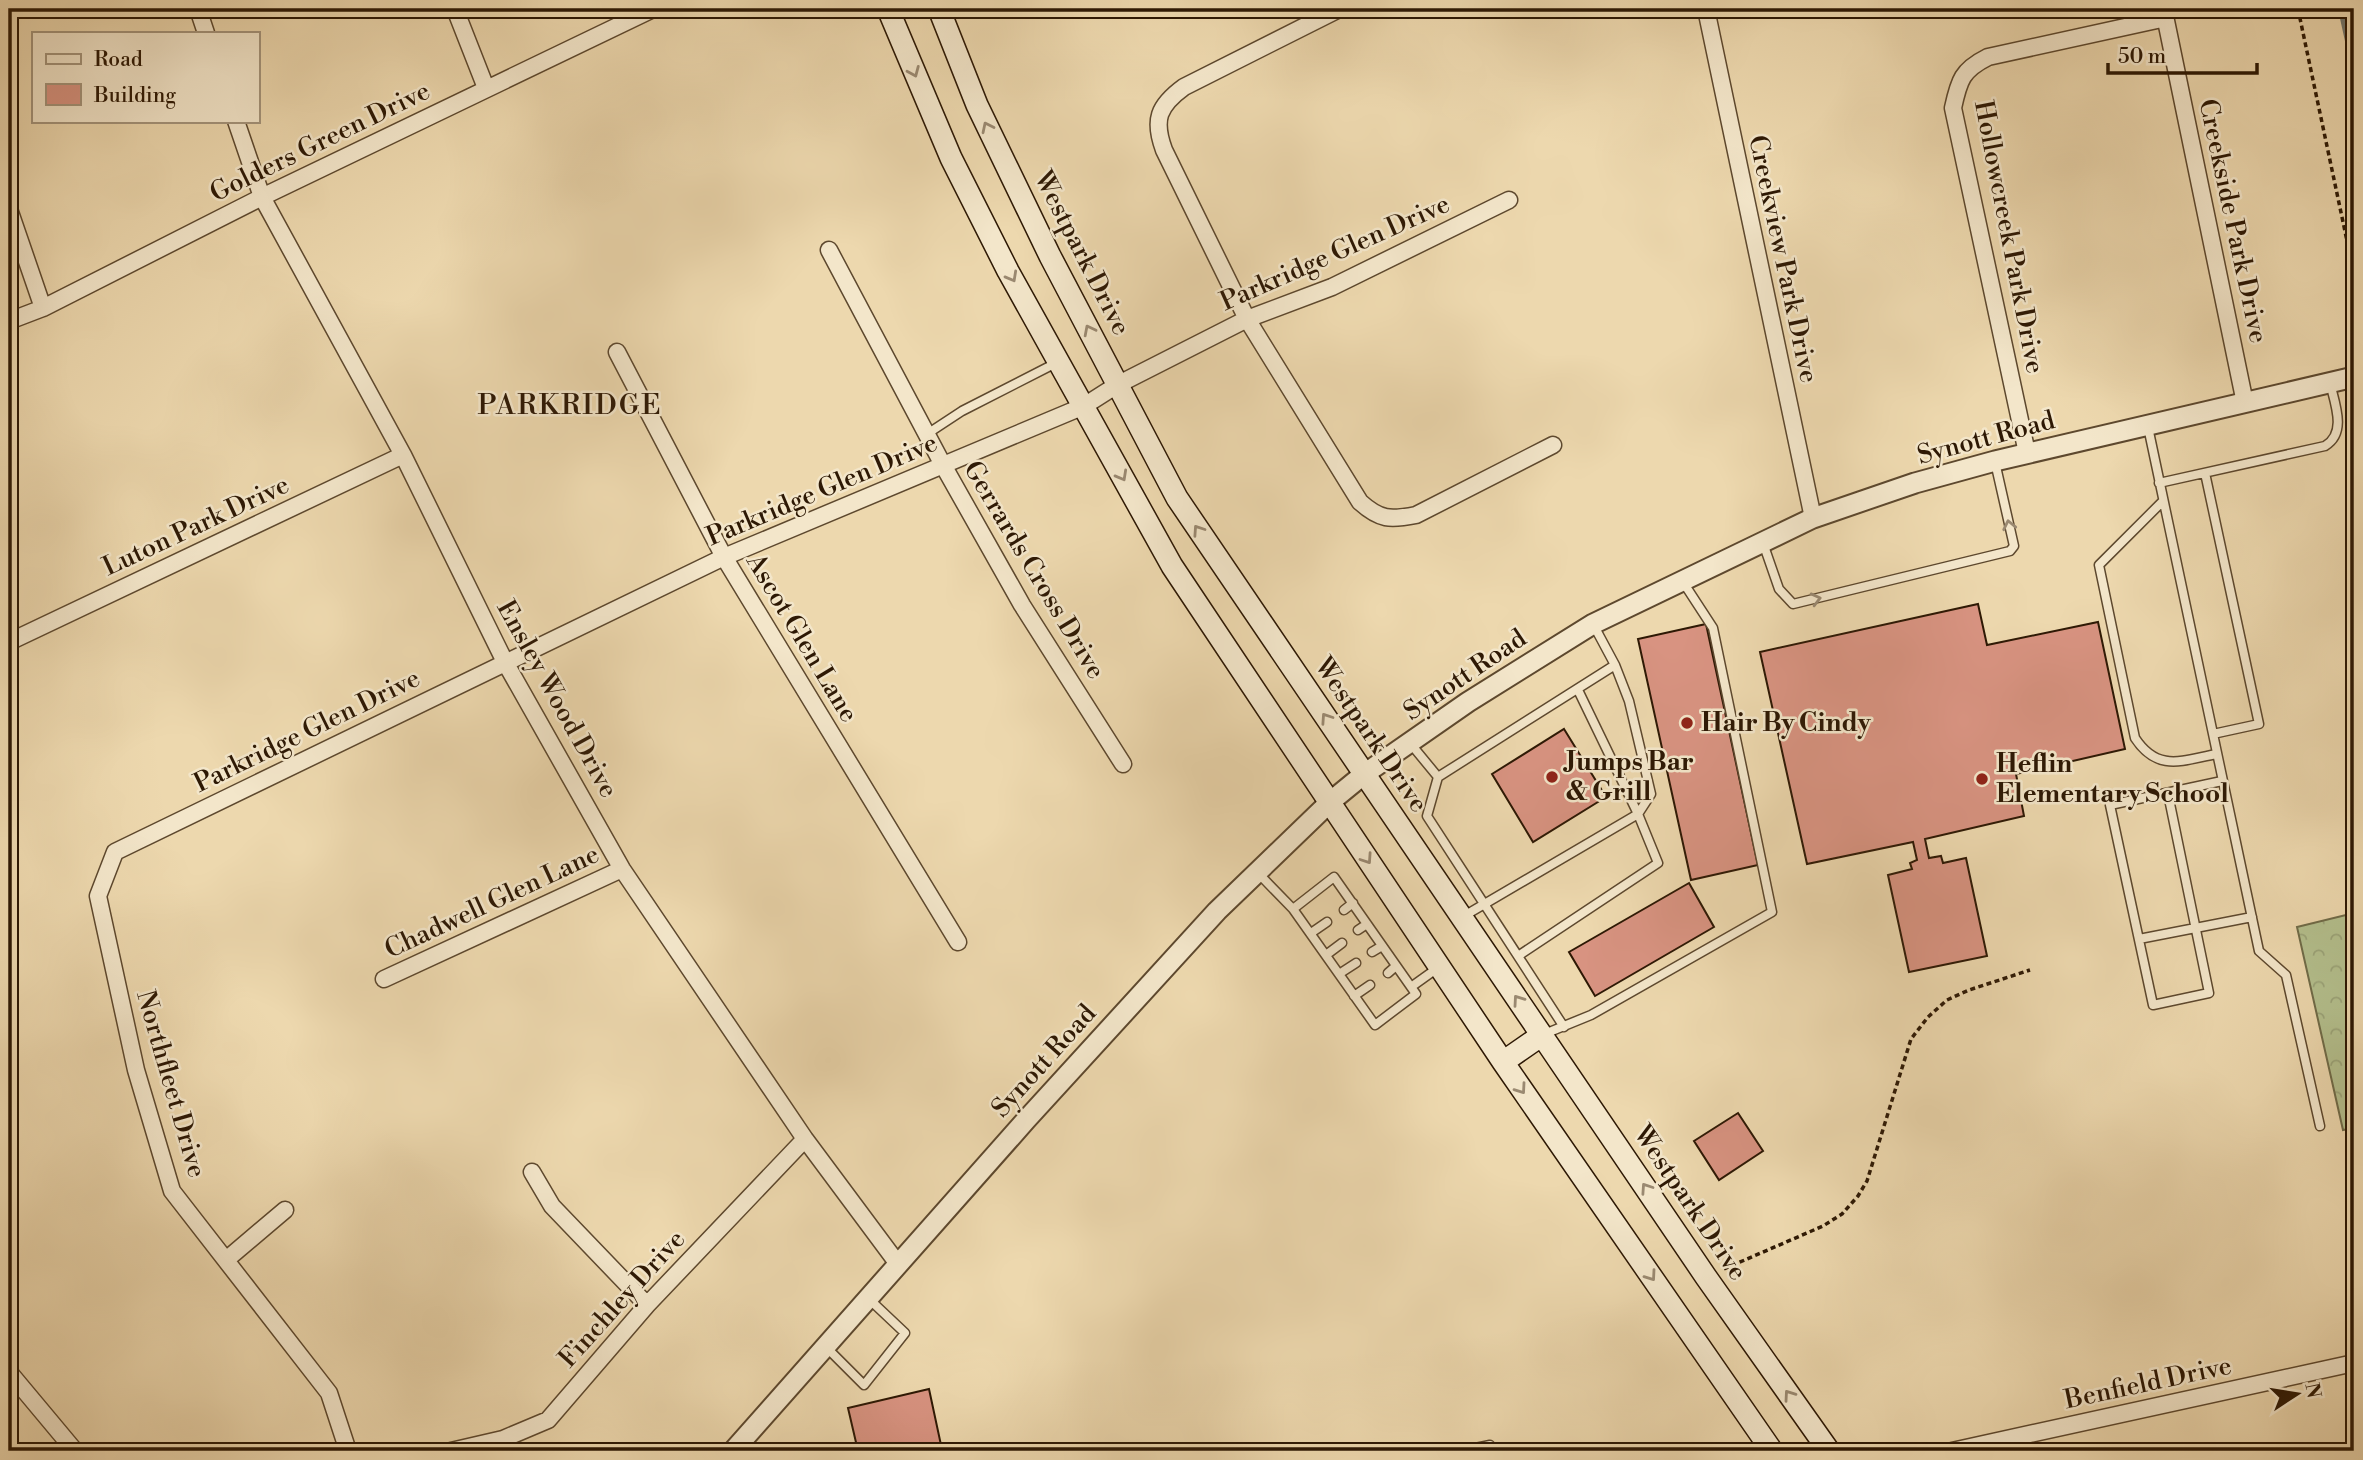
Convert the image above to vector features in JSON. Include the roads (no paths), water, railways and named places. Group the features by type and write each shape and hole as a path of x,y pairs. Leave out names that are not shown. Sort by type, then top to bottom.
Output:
{"main road":[{"path":"888,9 951,158 1008,271 1172,566 1503,1062 1772,1451"},
{"name":"Westpark Drive","path":"939,9 977,105 1050,256 1177,498 1706,1277 1829,1451"},
{"path":"1503,1062 1542,1035"}],"street":[{"path":"198,9 206,32"},
{"path":"455,9 486,88"},
{"name":"Golders Green Drive","path":"9,321 43,308 262,197 653,9"},
{"path":"1339,9 1184,87 1167,99 1159,114 1158,132 1164,150 1247,319 1360,502 1375,516 1398,519 1416,515 1553,445"},
{"name":"Creekview Park Drive","path":"1706,9 1813,518"},
{"name":"Creekside Park Drive","path":"2165,14 2245,403"},
{"name":"Hollowcreek Park Drive","path":"2027,453 1953,108 1958,81 1973,65 1988,57 2165,14"},
{"name":"Ensley Wood Drive","path":"236,122 262,197 403,455 505,662 622,869 805,1139 898,1264"},
{"name":"Parkridge Glen Drive","path":"156,832 724,557 1084,406 1117,385 1247,319 1332,287 1509,200"},
{"path":"9,209 43,308"},
{"name":"Gerrards Cross Drive","path":"829,250 926,434 1022,605 1123,764"},
{"name":"Ascot Glen Lane","path":"617,352 724,557 958,942"},
{"name":"Synott Road","path":"733,1451 1189,941 1329,802 1479,694 1593,624 1813,518 1915,483 1995,461 2354,377"},
{"name":"Luton Park Drive","path":"9,642 403,455"},
{"name":"Northfleet Drive","path":"156,832 115,852 98,896 136,1070 172,1191 329,1393 348,1451"},
{"name":"Chadwell Glen Lane","path":"384,979 622,869"},
{"name":"Finchley Drive","path":"451,1451 503,1439 548,1420 648,1305 805,1139"},
{"path":"532,1172 552,1206 648,1305"},
{"path":"226,1260 285,1210"},
{"name":"Benfield Drive","path":"1952,1451 2354,1363"},
{"path":"9,1372 75,1451"}],"lane":[{"path":"926,434 962,411 1059,362"},
{"path":"2160,483 2325,446 2334,441 2338,430 2338,416 2330,383"},
{"path":"2147,424 2259,951 2286,975 2320,1126"},
{"path":"1763,543 1779,589 1793,604 2010,551 2014,546 1995,461"},
{"path":"2205,473 2259,724 2213,734"},
{"path":"2163,502 2099,565 2135,738 2144,752 2158,760 2177,762 2217,754"},
{"path":"1542,1035 1591,1015 1772,912 1713,628 1682,580"},
{"path":"1461,918 1638,814 1651,794 1629,701 1615,665 1593,624"},
{"path":"1564,1027 1427,816 1437,777 1615,665"},
{"path":"1518,956 1658,863 1638,814 1578,690"},
{"path":"1410,743 1437,777"},
{"path":"2168,793 2209,993 2153,1005 2110,805 2222,781"},
{"path":"1257,872 1293,909 1375,1025 1416,994 1334,877 1293,909"},
{"path":"1344,909 1353,903"},
{"path":"2139,939 2252,917"},
{"path":"1311,933 1327,922"},
{"path":"1358,930 1367,924"},
{"path":"1326,955 1342,943"},
{"path":"1372,952 1382,946"},
{"path":"1339,974 1356,963"},
{"path":"1388,973 1396,966"},
{"path":"1411,988 1439,967"},
{"path":"1354,996 1370,985"},
{"path":"825,1346 864,1385 905,1334 869,1299"},
{"path":"1461,1451 1490,1445 1491,1451"}],"waterway":[{"path":"2341,9 2354,68"}],"place":[{"name":"Hair By Cindy","path":"1687,723"},
{"name":"Jumps Bar & Grill","path":"1552,777"},
{"name":"Heflin Elementary School","path":"1982,779"}],"district":[{"name":"PARKRIDGE","path":"570,405"}]}
